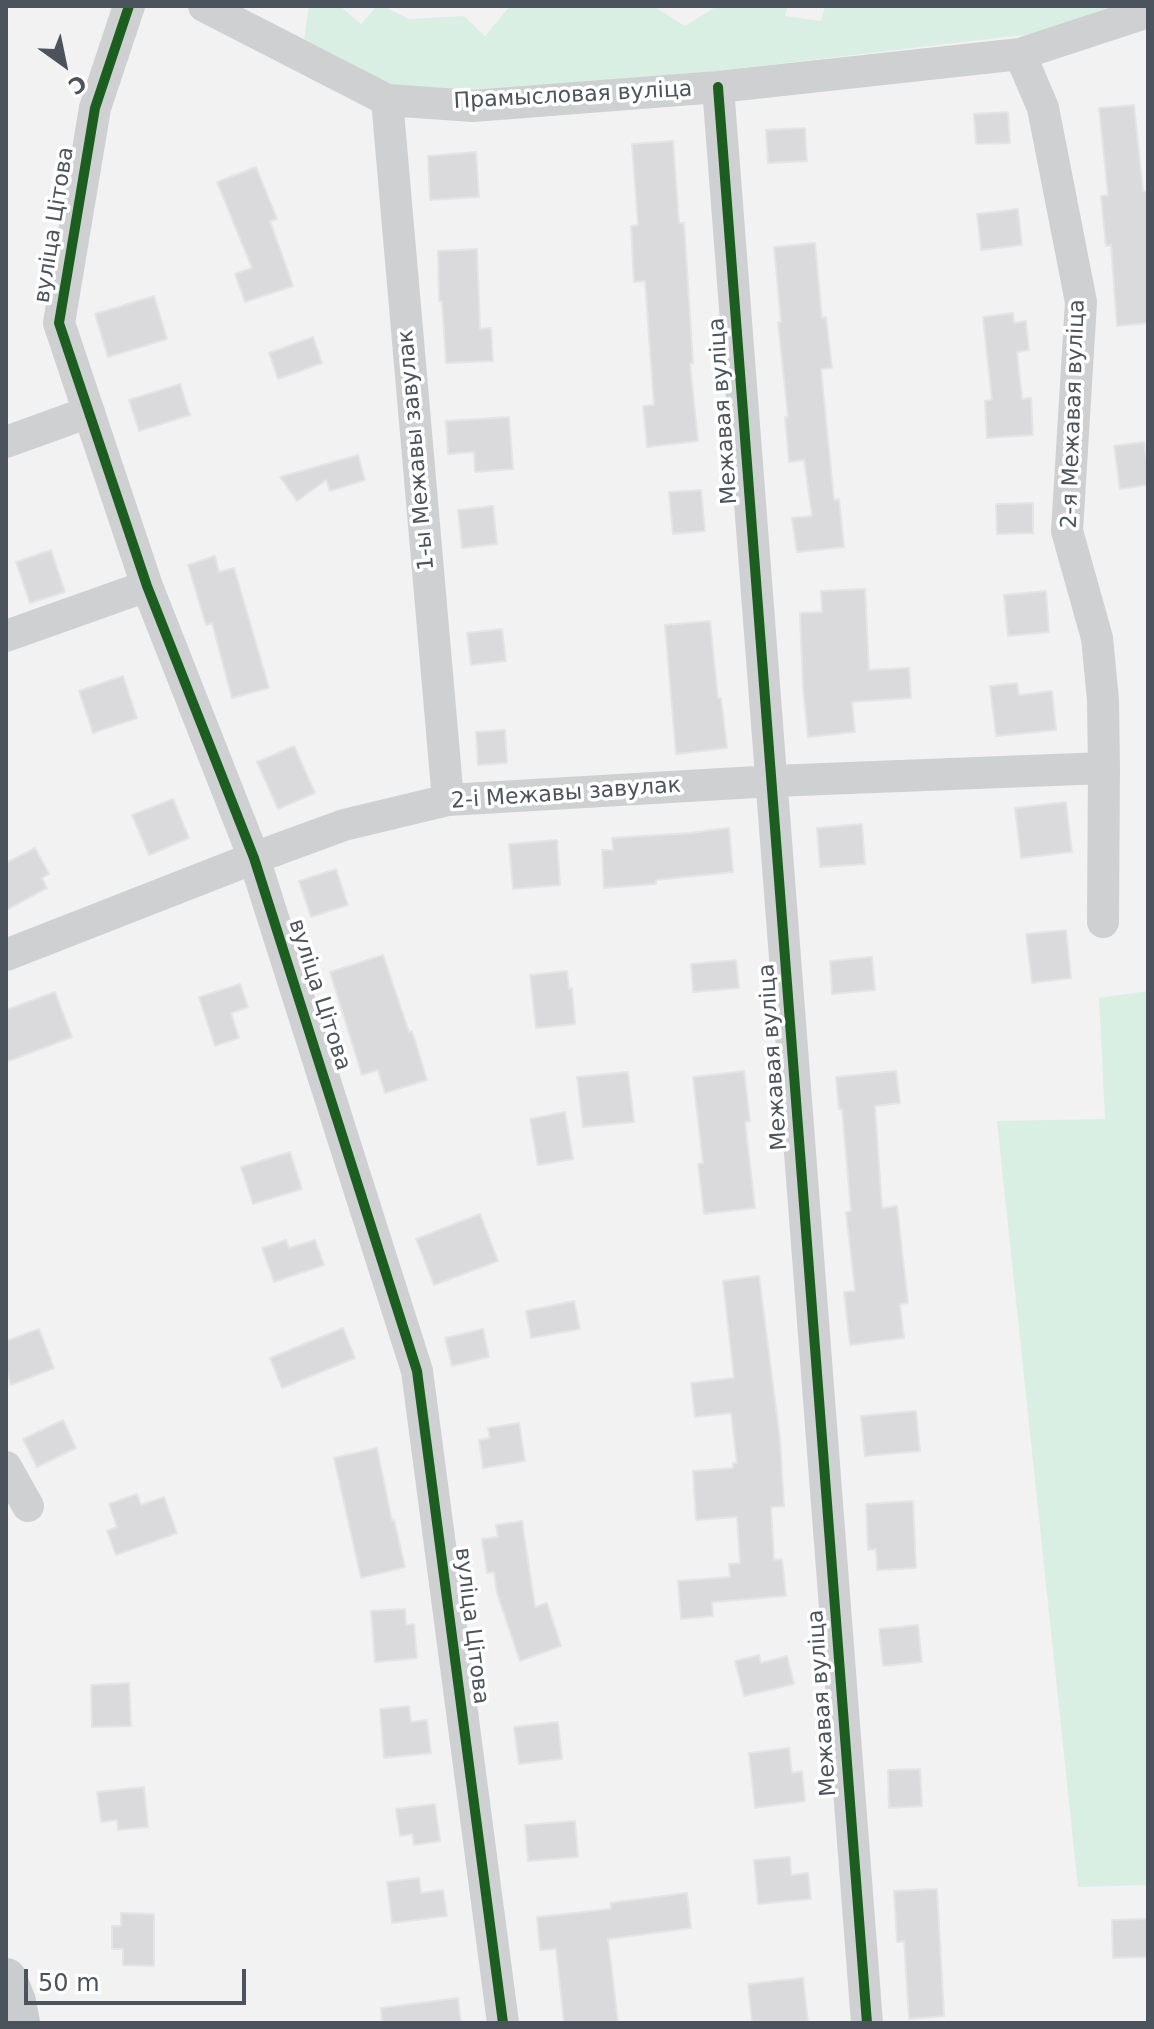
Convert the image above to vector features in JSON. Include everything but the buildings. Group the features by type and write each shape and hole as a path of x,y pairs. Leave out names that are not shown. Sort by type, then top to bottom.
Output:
{"main road":[{"path":"6,1979 19,2023"}],"street":[{"name":"вуліца Цітова","path":"129,6 95,108 59,323 147,586 254,858 417,1371 503,2023"},
{"name":"Прамысловая вуліца","path":"204,6 387,100 473,106 718,87 1020,54 1148,12"},
{"name":"2-я Межавая вуліца","path":"1020,54 1043,108 1081,302 1067,531 1097,638 1103,700 1103,922"},
{"name":"Межавая вуліца","path":"718,87 867,2023"},
{"name":"1-ы Межавы завулак","path":"387,100 448,800"},
{"path":"6,442 89,412"},
{"path":"6,636 147,586"},
{"name":"2-і Межавы завулак","path":"6,955 344,825 448,800 773,781 1104,768"},
{"path":"6,1467 28,1506"}],"green space":[{"path":"309,6 340,6 361,24 377,6 409,19 464,16 485,36 510,6 653,6 685,26 717,6 788,6 785,16 821,21 825,6 1137,6 1032,34 718,71 473,91 388,85 304,39"},
{"path":"1148,991 1148,1885 1078,1887 997,1121 1105,1119 1099,998"}],"cycle path":[{"path":"129,6 95,108 59,323 147,586 254,858 417,1371 503,2023"},
{"path":"718,87 867,2023"}]}
